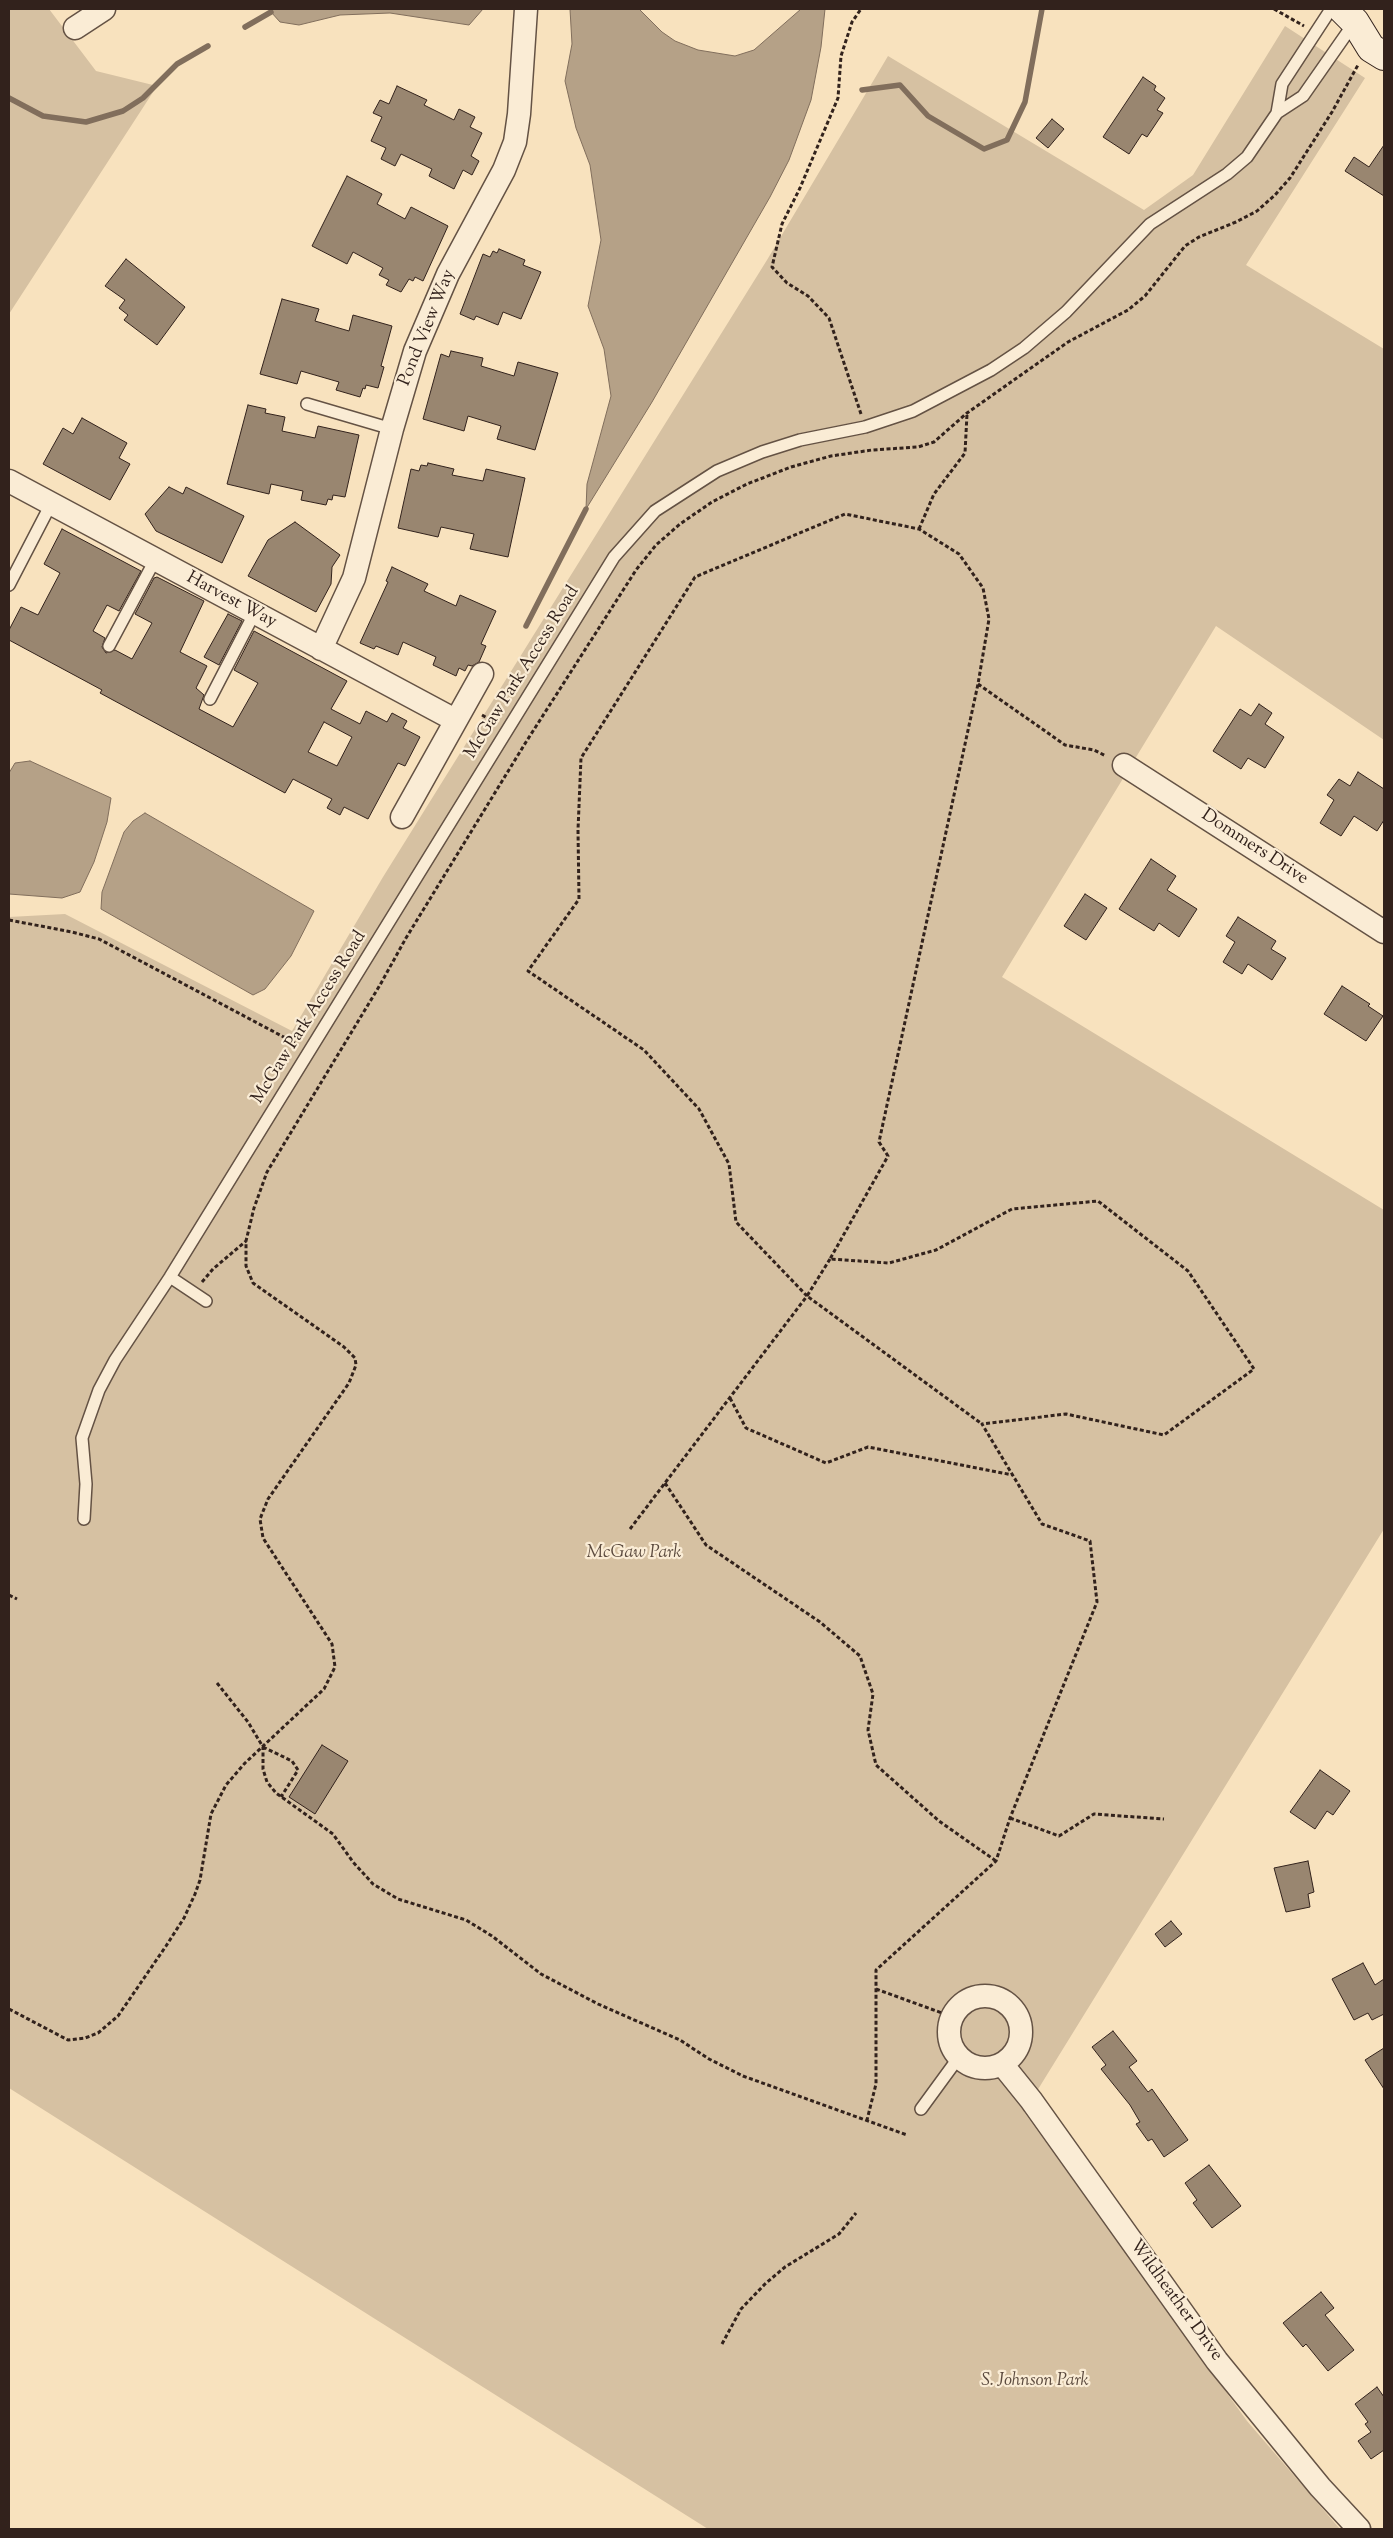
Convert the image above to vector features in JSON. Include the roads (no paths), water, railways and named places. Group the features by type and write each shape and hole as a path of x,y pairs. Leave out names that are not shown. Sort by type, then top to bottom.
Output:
{"main road":[{"path":"1353,13 1384,26"},
{"path":"1353,13 1371,48 1372,59"}],"street":[{"path":"75,28 104,9"},
{"name":"Pond View Way","path":"321,649 354,578 392,429 415,351 448,274 504,170 515,142 519,114 526,9"},
{"name":"Harvest Way","path":"9,481 321,649 459,712"},
{"path":"402,817 459,712 482,674"},
{"name":"Dommers Drive","path":"1124,765 1384,932"},
{"path":"982,1996 994,1997 1006,2002 1015,2011 1020,2022 1022,2034 1012,2057 1002,2064 991,2068 980,2068 960,2057 950,2038 953,2017 965,2003 982,1996"},
{"name":"Wildheather Drive","path":"1002,2064 1031,2100 1217,2361 1314,2480 1359,2529"}],"lane":[{"name":"McGaw Park Access Road","path":"1278,113 1282,84 1331,9"},
{"name":"McGaw Park Access Road","path":"84,1518 86,1484 82,1438 99,1390 115,1360 170,1277 614,557 655,511 717,471 762,452 800,440 865,427 913,411 991,370 1024,348 1066,312 1150,224 1227,174 1247,157 1278,113 1303,96 1353,13"},
{"path":"307,404 392,429"},
{"path":"9,585 51,504"},
{"path":"109,646 155,560"},
{"path":"210,699 254,614"},
{"path":"170,1277 206,1301"},
{"path":"921,2109 960,2057"}],"waterway":[{"path":"862,90 900,85 928,116 984,149 1007,140 1025,102 1042,9"},
{"path":"245,27 271,12"},
{"path":"9,98 43,116 86,122 123,111 143,98 177,64 208,46"},
{"path":"526,626 586,509"}],"park label":[{"name":"McGaw Park","path":"634,1554"},
{"name":"S. Johnson Park","path":"1035,2382"}]}
